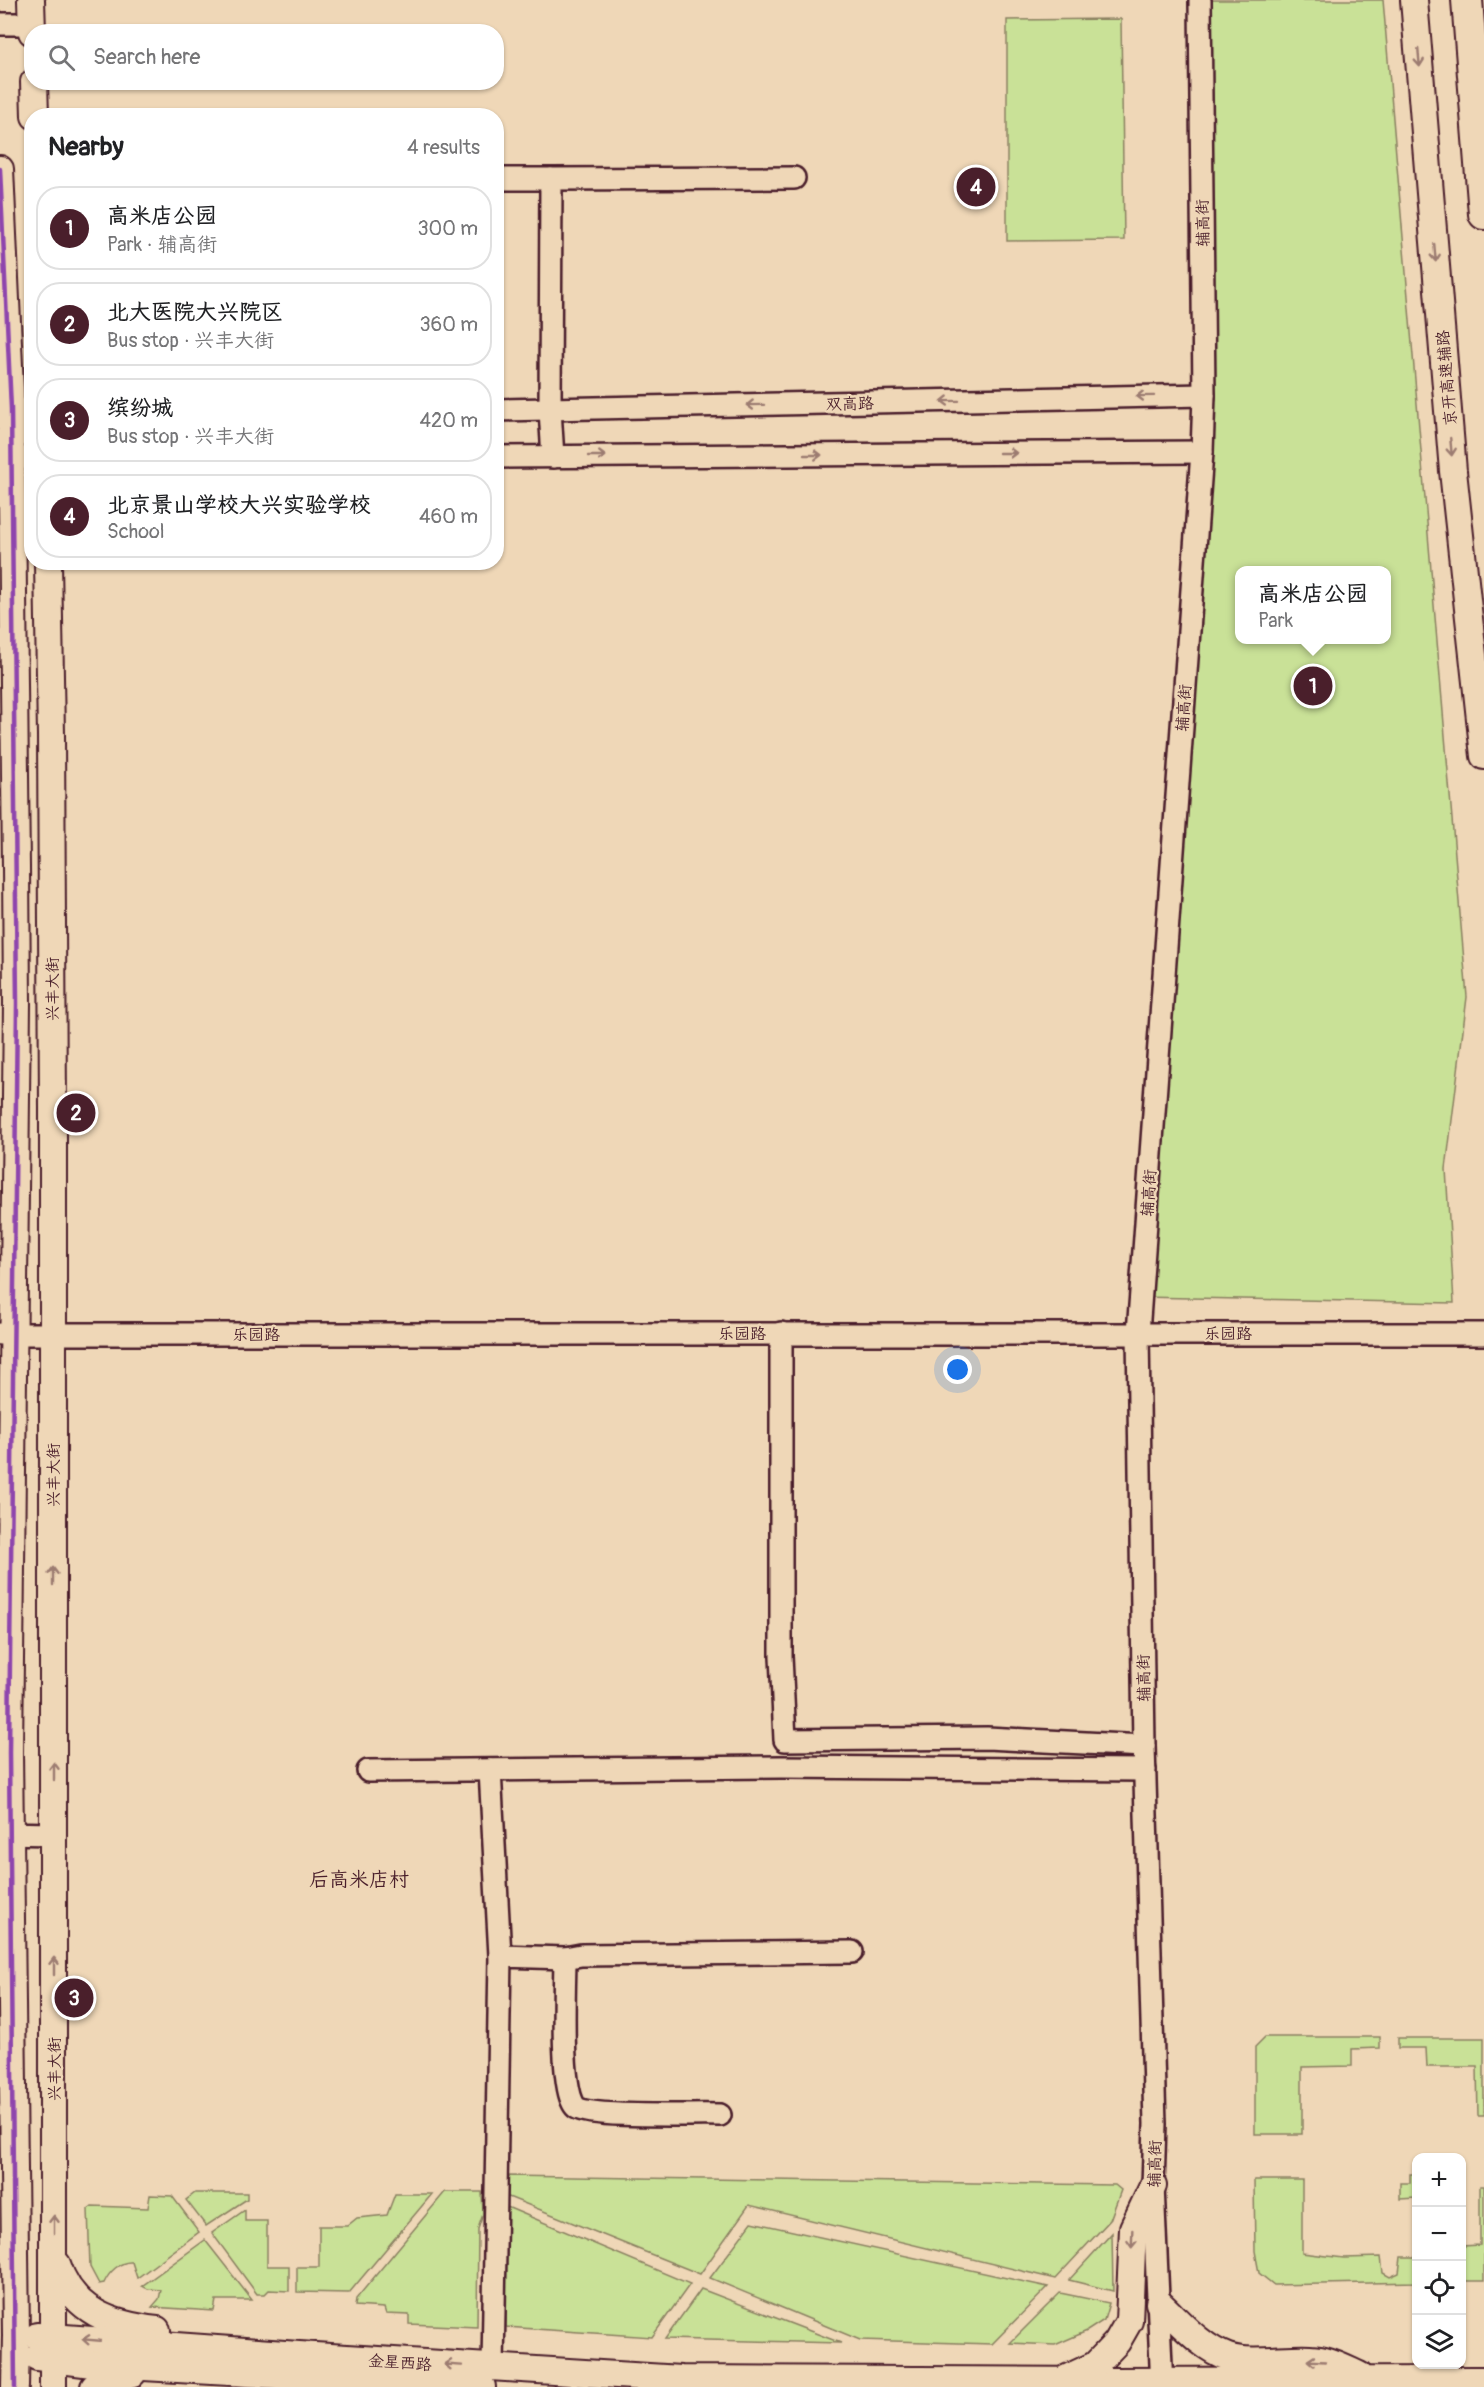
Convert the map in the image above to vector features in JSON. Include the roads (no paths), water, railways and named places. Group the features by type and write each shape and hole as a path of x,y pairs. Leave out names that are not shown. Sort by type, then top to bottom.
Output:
{"highway":[{"path":"1467,0 1484,214"}],"main road":[{"name":"京开高速辅路","path":"1414,0 1453,471 1484,756"},
{"path":"34,90 35,108"},
{"path":"0,169 14,409 17,1003 7,1334 5,1833 14,2175 8,2344 15,2387"},
{"name":"兴丰大街","path":"48,570 51,746 55,1834 53,2387"},
{"path":"0,2278 3,2202 14,2175"},
{"path":"1060,2381 1095,2365 1118,2342 1129,2321 1133,2228 1153,2186"},
{"path":"54,2254 62,2279 71,2292 107,2320 129,2327 219,2338 250,2352"},
{"path":"1159,2303 1197,2337 1227,2356 1246,2360 1324,2361 1371,2380"},
{"name":"金星西路","path":"8,2344 54,2348 250,2352 488,2377"},
{"name":"金星西路","path":"54,2348 92,2364 488,2377 1060,2381 1162,2384 1484,2380"},
{"path":"94,2387 101,2382 127,2374 159,2368"}],"street":[{"name":"辅高街","path":"1162,2384 1153,2186 1155,2124 1144,1746 1138,1333 1202,452 1204,395 1200,0"},
{"path":"0,24 32,18"},
{"path":"551,178 550,410 552,457"},
{"path":"504,179 794,178"},
{"name":"双高路","path":"504,410 1204,395"},
{"path":"504,457 1202,452"},
{"name":"乐园路","path":"7,1334 1484,1334"},
{"path":"781,1334 781,1656 785,1740 987,1738 1144,1746"},
{"path":"368,1771 781,1767 1145,1770"},
{"path":"488,2377 500,1956 490,1770"},
{"path":"5,1833 55,1834"},
{"path":"500,1956 565,1958 581,1955 852,1952"},
{"path":"565,1958 565,2075 570,2100 577,2108 602,2114 720,2115"}],"place":[{"name":"北京景山学校大兴实验学校","path":"976,187"},
{"name":"高米店公园","path":"1313,686"},
{"name":"北大医院大兴院区","path":"76,1113"},
{"name":"缤纷城","path":"74,1998"}],"district":[{"name":"后高米店村","path":"359,1879"}]}
